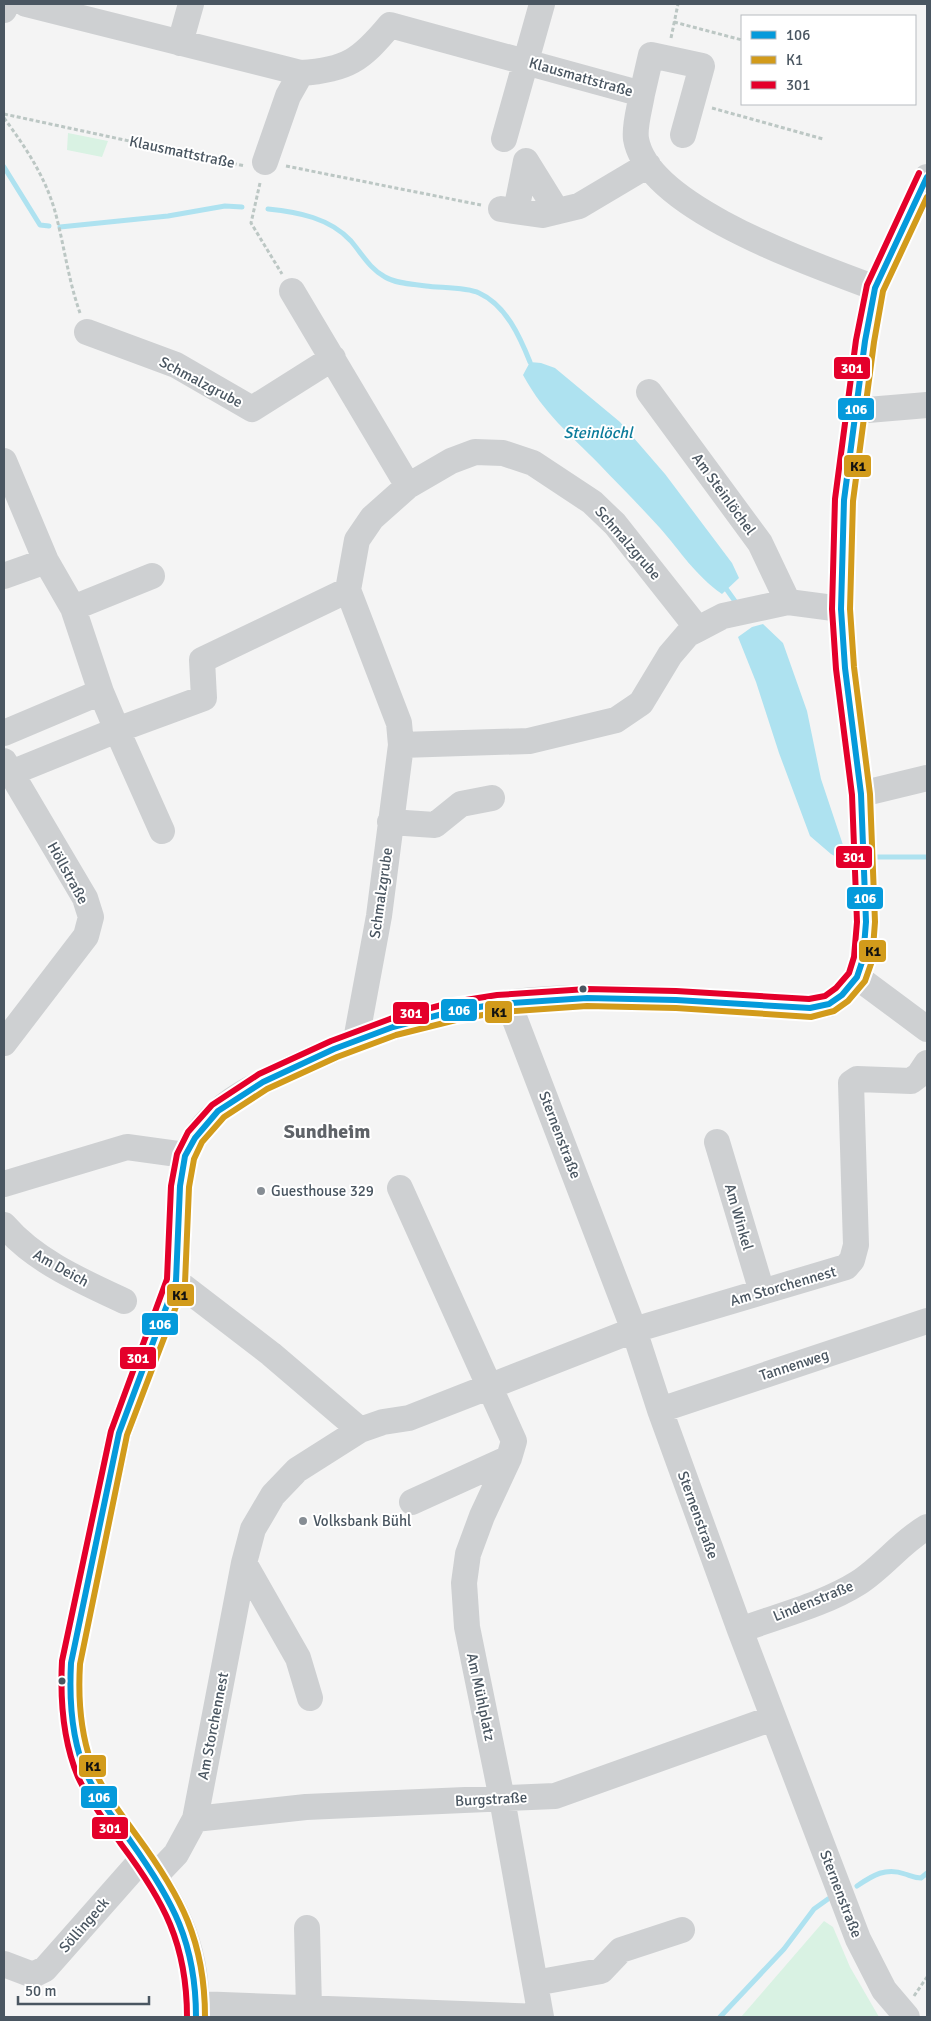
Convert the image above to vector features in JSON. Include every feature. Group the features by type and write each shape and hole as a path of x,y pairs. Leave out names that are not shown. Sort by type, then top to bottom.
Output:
{"street":[{"path":"4,10 6,4"},
{"name":"Klausmattstraße","path":"26,4 53,7 180,43 301,73 328,71 350,62 370,48 392,15 526,61 642,94 636,139 648,166 663,183 699,212 786,252 875,288"},
{"path":"180,43 191,4"},
{"path":"504,139 542,4"},
{"path":"642,94 651,55 702,66 683,135"},
{"path":"265,162 288,96 301,73"},
{"path":"557,211 526,161 508,210 542,215 579,206 648,166"},
{"path":"541,2017 309,2008 197,2011 195,1967 185,1932 174,1906 149,1867 104,1805 83,1766 74,1734 70,1683 71,1663 119,1433 176,1281 179,1262 178,1197 185,1155 210,1116 257,1084 356,1040 452,1011 509,1004 605,998 781,998 810,1008 829,1004 849,989 857,978 864,944 864,857 861,794 845,668 841,609 844,500 865,341 875,288 918,218 927,177"},
{"path":"292,291 408,486"},
{"name":"Schmalzgrube","path":"87,332 176,365 252,409 333,358"},
{"name":"Am Steinlöchel","path":"649,392 760,543 788,602"},
{"path":"856,411 927,405"},
{"name":"Schmalzgrube","path":"356,1040 379,916 400,745 399,723 348,590 357,540 372,518 408,486 451,461 475,452 503,452 533,463 592,502 615,524 698,629"},
{"path":"4,461 46,560 74,608 101,692 162,831"},
{"path":"4,576 46,560"},
{"path":"74,608 152,576"},
{"name":"Höllstraße","path":"4,1043 86,936 91,917 85,898 7,767 118,730 204,698 202,660 348,590"},
{"path":"400,745 529,741 616,720 641,703 670,655 688,634 724,616 788,602 841,609"},
{"path":"4,734 101,692"},
{"path":"861,794 927,778"},
{"path":"390,822 435,825 461,804 492,798"},
{"path":"857,978 927,1030"},
{"name":"Sternenstraße","path":"509,1004 634,1330 660,1410 740,1630 858,1939 884,1990 907,2017"},
{"name":"Am Storchennest","path":"149,1867 176,1854 195,1819 244,1563 253,1529 273,1495 297,1470 360,1430 383,1422 409,1418 634,1330 846,1267 852,1260 856,1245 851,1083 857,1079 911,1081 919,1075 927,1063"},
{"name":"Am Winkel","path":"717,1142 762,1292"},
{"path":"4,1184 127,1147 185,1155"},
{"path":"400,1188 492,1387"},
{"name":"Am Deich","path":"4,1225 21,1244 32,1252 70,1274 162,1320"},
{"path":"176,1281 272,1354 360,1430"},
{"name":"Tannenweg","path":"660,1410 927,1321"},
{"name":"Am Mühlplatz","path":"492,1387 514,1441 509,1458 482,1516 468,1554 464,1583 467,1627 502,1799 541,2017"},
{"path":"412,1502 509,1458"},
{"name":"Lindenstraße","path":"740,1630 840,1593 860,1582 915,1534 927,1527"},
{"path":"244,1563 298,1658 310,1698"},
{"name":"Burgstraße","path":"195,1819 306,1807 555,1796 773,1718"},
{"name":"Söllingeck","path":"11,1967 33,1975 45,1969 149,1867"},
{"path":"307,1928 309,2008"},
{"path":"535,1983 601,1971 621,1950 682,1930"}],"path":[{"path":"666,58 678,4"},
{"path":"674,22 741,40"},
{"path":"692,103 822,139"},
{"path":"4,116 42,176 57,218 71,290 87,332"},
{"name":"Klausmattstraße","path":"4,116 249,166 265,162 508,210"},
{"path":"265,162 251,223 292,291"}],"green space":[{"path":"68,133 108,141 102,157 67,150"},
{"path":"824,1921 833,1927 850,1967 879,2017 741,2017"}],"water":[{"name":"Steinlöchl","path":"530,362 541,363 555,368 620,422 665,474 732,563 739,578 722,594 696,571 660,528 549,413 523,375"},
{"path":"763,624 783,643 807,711 821,779 847,857 842,860 831,854 810,836 779,753 756,682 738,637 752,627"}],"waterway":[{"path":"4,167 40,225 49,226"},
{"path":"60,227 168,216 225,206 242,207"},
{"path":"268,209 302,214 333,227 351,241 375,270 390,279 410,284 474,291 489,298 511,323 522,342 530,362"},
{"path":"727,590 737,604"},
{"path":"870,857 927,857"},
{"path":"857,1886 880,1873 892,1871 921,1878 927,1873"},
{"path":"720,2017 784,1949 814,1909 828,1899"}],"transit line":[{"name":"301","path":"187,2017 183,1967 170,1925 149,1885 82,1786 73,1763 66,1735 62,1691 62,1661 111,1431 167,1279 171,1186 177,1154 188,1132 212,1105 259,1074 331,1041 390,1019 453,1002 497,995 587,989 676,991 809,999 825,996 836,988 849,973 854,957 857,922 852,795 836,669 832,609 835,499 856,340 867,285 919,173"},
{"name":"106","path":"196,2017 192,1967 187,1945 179,1924 170,1904 146,1863 91,1784 77,1748 70,1692 71,1663 119,1433 176,1281 180,1186 185,1156 195,1138 218,1111 263,1082 334,1049 393,1027 454,1011 498,1004 587,998 676,1000 810,1008 829,1004 842,995 857,977 863,959 866,922 861,794 845,668 841,609 844,500 865,341 875,288 927,177"},
{"name":"K1","path":"205,2017 201,1965 188,1920 153,1858 111,1800 95,1772 84,1738 79,1689 80,1664 127,1435 185,1283 189,1187 194,1159 202,1142 224,1117 267,1089 337,1057 396,1035 456,1020 499,1012 587,1006 676,1008 811,1017 834,1011 848,1001 865,981 872,961 875,922 870,794 854,667 850,609 853,501 874,342 883,291 927,197"}],"place":[{"name":"Guesthouse 329","path":"261,1191"},
{"name":"Volksbank Bühl","path":"303,1521"}],"district":[{"name":"Sundheim","path":"327,1131"}]}
